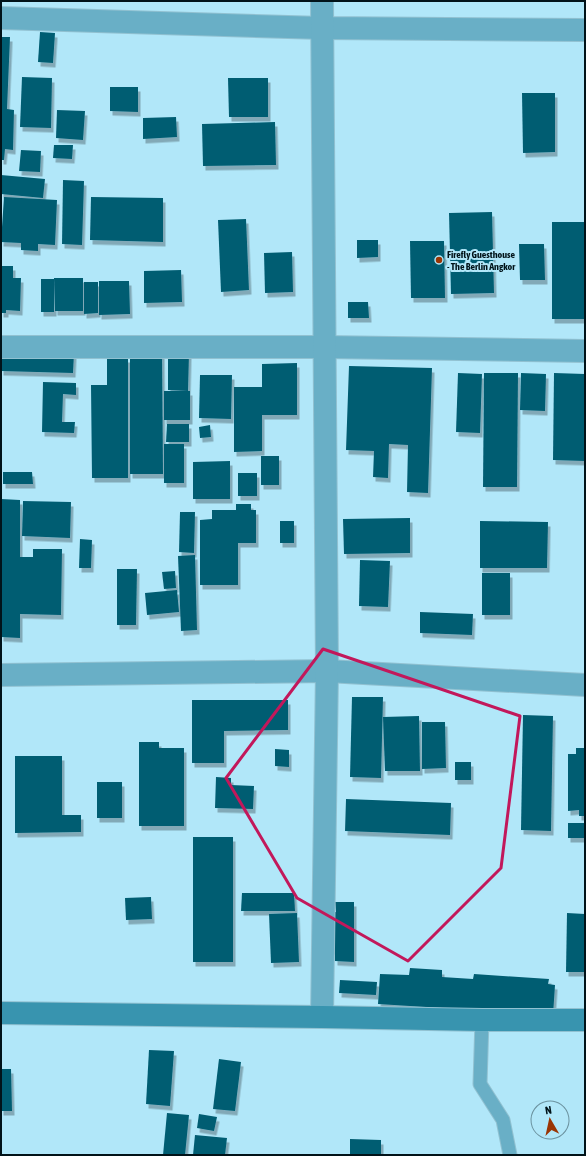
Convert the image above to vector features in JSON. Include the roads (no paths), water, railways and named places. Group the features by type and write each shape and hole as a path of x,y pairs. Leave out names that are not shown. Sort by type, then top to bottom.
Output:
{"street":[{"path":"322,1 327,671 322,1017"},
{"path":"1,18 322,28 585,30"},
{"path":"1,347 324,347 585,352"},
{"path":"1,675 327,671 585,685"},
{"path":"1,1013 482,1020 585,1020"}],"lane":[{"path":"482,1020 480,1084 503,1120 510,1155"}],"place":[{"name":"Firefly Guesthouse - The Berlin Angkor","path":"439,260"}]}
